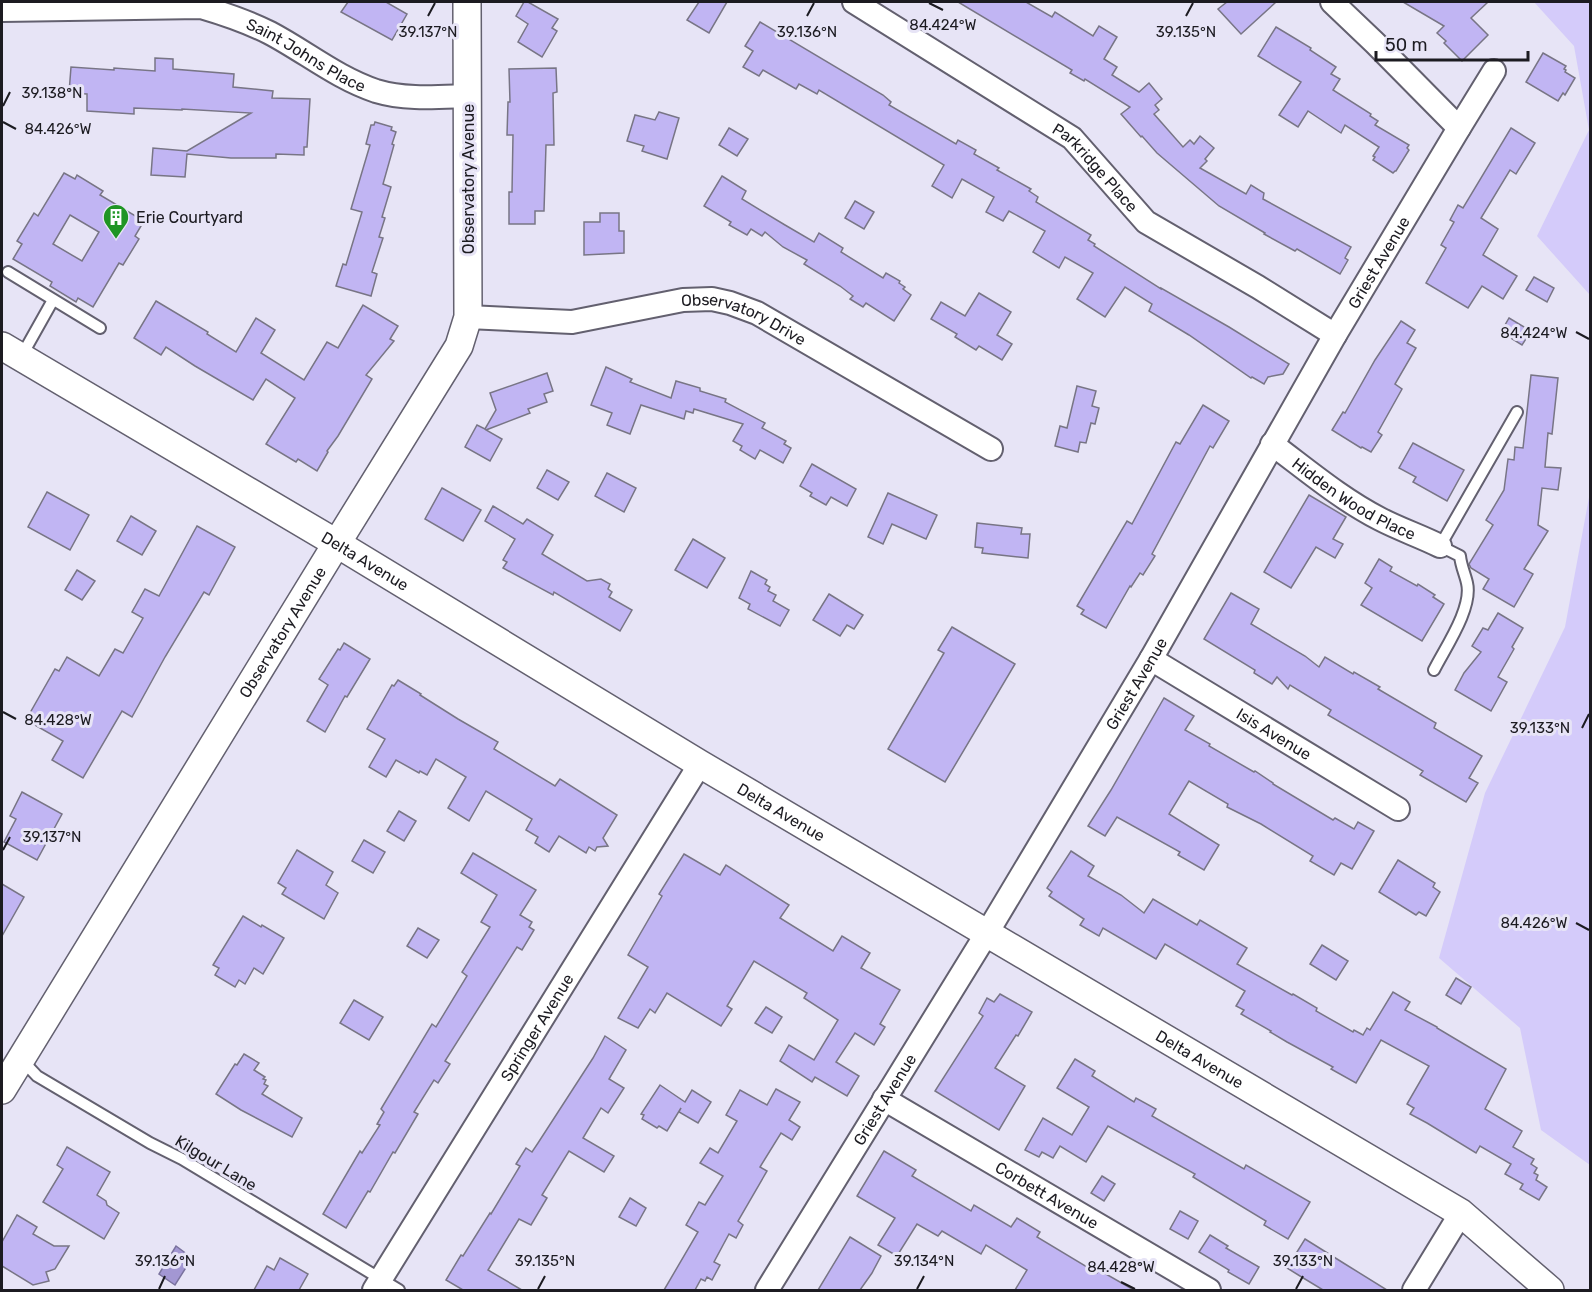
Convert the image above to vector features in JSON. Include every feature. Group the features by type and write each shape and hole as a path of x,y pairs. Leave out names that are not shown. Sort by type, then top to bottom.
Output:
{"street":[{"name":"Observatory Avenue","path":"2,1090 459,346 468,317 467,2"},
{"name":"Parkridge Place","path":"854,2 1072,138 1146,222 1335,335"},
{"path":"1332,2 1459,128"},
{"name":"Saint Johns Place","path":"2,10 59,5 201,7 232,16 271,34 349,80 377,91 410,98 468,96"},
{"name":"Griest Avenue","path":"767,1290 987,933 1151,659 1335,335 1494,71"},
{"name":"Observatory Drive","path":"468,317 572,322 683,300 712,299 730,303 757,313 992,449"},
{"name":"Delta Avenue","path":"11,351 336,543 700,764 1461,1213 1550,1290"},
{"name":"Hidden Wood Place","path":"1272,444 1346,499 1381,519 1440,546"},
{"name":"Isis Avenue","path":"1151,659 1398,808"},
{"name":"Springer Avenue","path":"384,1287 700,764"},
{"name":"Corbett Avenue","path":"884,1099 1209,1290"},
{"path":"1414,1290 1461,1213"}],"lane":[{"path":"8,272 100,328"},
{"path":"11,351 53,300"},
{"path":"1440,546 1517,412"},
{"name":"Hidden Wood Place","path":"1434,670 1460,621 1467,601 1468,584 1460,556 1440,546"},
{"name":"Kilgour Lane","path":"21,1058 37,1076 182,1160 384,1287"}],"shaded area":[{"path":"1534,2 1590,2 1590,295 1537,236 1589,130 1574,46"},
{"path":"1590,492 1590,1165 1541,1130 1520,1028 1439,958 1485,793 1565,627"},
{"path":"176,1246 192,1258 175,1285 159,1274"}],"building":[{"path":"348,2 386,2 407,14 392,40 341,12"},
{"path":"524,2 558,19 552,28 557,31 542,57 518,42 528,24 516,16"},
{"path":"699,2 727,2 709,33 687,20"},
{"path":"958,2 1026,2 1052,17 1055,12 1093,36 1099,26 1117,37 1104,59 1117,67 1112,75 1139,92 1149,83 1162,99 1155,105 1159,110 1154,114 1183,147 1190,140 1194,144 1200,136 1214,148 1200,168 1246,194 1251,185 1264,193 1263,199 1351,247 1345,258 1348,260 1340,274 1297,249 1295,251 1264,234 1219,206 1141,137 1121,114 1130,107 1085,79 1084,81 1070,73 1072,70"},
{"path":"1227,2 1276,2 1241,34 1218,9"},
{"path":"1403,2 1488,2 1471,18 1488,35 1462,61 1437,33 1444,26"},
{"path":"760,22 883,95 891,102 889,105 956,144 958,140 976,150 974,154 1031,189 1029,191 1038,197 1036,202 1091,235 1088,240 1095,244 1094,246 1161,289 1289,364 1283,374 1268,377 1264,384 1251,378 1189,335 1149,311 1152,304 1125,287 1105,317 1077,299 1093,273 1065,257 1059,268 1033,252 1045,231 1009,211 1003,221 986,212 994,197 962,179 952,198 932,186 944,165 819,90 817,94 799,84 796,89 763,70 759,76 743,67 753,51 745,46"},
{"path":"1276,27 1311,48 1310,50 1336,67 1331,74 1340,79 1333,90 1371,114 1370,116 1378,121 1375,125 1409,145 1407,148 1409,150 1396,171 1393,173 1373,160 1379,147 1345,125 1341,133 1308,111 1298,127 1279,115 1301,82 1258,56"},
{"path":"1543,53 1566,66 1565,72 1575,78 1565,95 1563,93 1558,101 1526,82"},
{"path":"155,58 173,59 173,69 234,74 233,87 273,91 272,98 310,99 307,147 304,147 304,155 276,154 276,158 231,158 187,154 185,177 151,175 153,148 187,151 251,113 134,108 134,114 87,111 87,94 69,93 71,67 155,71"},
{"path":"556,68 557,92 553,93 554,145 546,145 544,211 535,211 535,224 509,224 513,135 507,135 508,102 510,102 509,69"},
{"path":"659,112 679,118 667,159 642,151 644,146 627,141 635,115 655,120"},
{"path":"375,122 392,127 391,130 396,132 383,184 391,187 382,217 385,218 379,237 383,238 372,272 377,274 371,296 336,286 343,264 346,265 362,212 351,209 370,145 366,144 371,125"},
{"path":"729,128 748,139 737,156 719,145"},
{"path":"1511,128 1535,143 1516,174 1510,170 1481,218 1498,229 1483,255 1517,276 1503,299 1482,286 1468,308 1426,283 1446,248 1441,245 1454,222 1450,220 1458,205 1463,208"},
{"name":"Erie Courtyard","path":"64,173 75,179 77,175 103,191 100,195 144,221 135,236 139,239 123,265 119,263 93,307 78,298 76,302 50,286 52,282 13,259 22,244 17,241 34,213 38,216","holes":["70,215 99,232 82,261 53,244"]},
{"path":"722,176 746,191 742,199 785,225 814,242 819,233 843,248 841,252 883,278 886,273 900,281 899,283 905,287 903,289 911,295 894,321 866,303 863,307 850,299 853,296 804,264 807,260 783,247 765,232 762,236 751,229 747,235 729,225 731,222 704,206"},
{"path":"855,201 874,212 864,229 845,218"},
{"path":"600,213 619,213 619,231 624,231 624,253 584,255 584,222 600,222"},
{"path":"1534,277 1554,288 1547,302 1526,290"},
{"path":"979,293 1011,312 997,335 1012,344 1002,360 979,346 976,350 955,337 957,334 931,319 941,302 965,316"},
{"path":"156,301 208,332 207,334 236,352 256,318 275,330 261,353 304,380 327,342 338,348 363,305 398,326 390,339 394,341 366,375 372,379 317,471 298,459 296,462 266,444 295,398 266,379 253,400 166,347 161,355 134,338"},
{"path":"1509,318 1531,331 1522,345 1501,332"},
{"path":"1401,321 1415,330 1407,343 1416,348 1395,384 1402,389 1378,432 1382,435 1371,452 1332,430 1343,412 1345,413 1375,360"},
{"path":"606,367 632,379 630,382 671,398 676,381 726,399 725,402 765,423 762,428 786,441 784,444 791,448 783,463 760,450 755,459 740,450 742,446 733,441 743,424 694,409 693,413 686,411 684,419 641,405 630,434 607,425 612,413 591,405"},
{"path":"547,373 553,391 544,394 547,402 528,409 530,413 486,430 502,439 490,461 465,447 477,425 485,429 496,410 490,393"},
{"path":"1531,375 1558,378 1552,434 1548,433 1545,467 1561,468 1558,490 1542,488 1538,525 1548,531 1524,569 1533,574 1514,607 1483,589 1489,579 1471,568 1469,564 1493,525 1486,520 1504,490 1508,459 1514,460 1515,447 1523,448"},
{"path":"1077,386 1096,391 1092,406 1099,408 1095,424 1091,423 1086,443 1080,442 1078,452 1055,446 1060,426 1067,428"},
{"path":"1203,405 1229,421 1213,448 1210,446 1152,554 1155,556 1143,575 1140,573 1130,586 1106,628 1081,614 1084,610 1077,606 1127,521 1132,524 1176,442 1180,444"},
{"path":"1413,443 1464,470 1447,501 1413,482 1416,477 1399,468"},
{"path":"812,464 856,489 847,506 831,497 826,505 810,496 812,493 800,486"},
{"path":"547,470 569,482 558,500 537,488"},
{"path":"607,473 636,488 624,512 595,496"},
{"path":"442,488 481,510 463,541 425,519"},
{"path":"47,492 89,515 70,550 28,527"},
{"path":"888,493 937,515 926,539 892,524 883,544 868,537"},
{"path":"1309,495 1346,517 1333,539 1343,544 1335,558 1316,547 1291,588 1264,572"},
{"path":"493,506 523,524 527,519 553,535 542,554 587,581 601,579 610,584 608,589 612,592 609,597 632,610 620,631 554,592 553,595 503,568 507,562 503,560 515,539 485,521"},
{"path":"131,516 156,531 142,555 117,541"},
{"path":"977,523 1022,528 1021,534 1030,534 1028,558 982,553 983,548 975,547"},
{"path":"197,526 235,547 209,595 204,592 132,717 122,711 83,778 52,760 63,741 26,720 55,669 59,671 67,657 99,676 115,649 123,653 143,618 132,612 145,589 159,596"},
{"path":"693,539 725,558 707,588 675,570"},
{"path":"1379,559 1392,567 1390,571 1417,586 1418,584 1444,604 1422,641 1361,605 1372,588 1365,583"},
{"path":"77,570 95,581 82,600 65,590"},
{"path":"751,571 767,580 765,584 770,587 768,591 776,595 773,601 789,610 780,626 748,609 750,604 739,598"},
{"path":"1231,593 1259,609 1251,624 1305,656 1319,667 1325,657 1353,674 1354,672 1436,723 1434,728 1482,756 1469,778 1478,783 1466,802 1420,775 1423,771 1328,715 1331,710 1290,685 1288,689 1277,677 1272,684 1254,673 1255,670 1204,639"},
{"path":"829,594 863,615 854,629 847,625 840,636 813,620"},
{"path":"1498,613 1523,628 1498,677 1507,682 1491,711 1455,690 1464,673 1481,652 1472,646 1483,628 1488,630"},
{"path":"952,627 1015,664 945,782 888,749 944,653 938,650"},
{"path":"344,643 370,659 347,697 345,696 325,732 307,721 328,685 319,679"},
{"path":"398,680 498,742 494,749 555,786 560,779 617,815 603,838 608,846 597,847 595,851 589,847 586,853 559,836 549,852 535,843 538,837 526,830 532,819 486,791 469,821 448,808 466,777 436,759 427,775 396,760 386,777 369,767 385,739 367,729 392,685 394,686"},
{"path":"1164,698 1194,716 1185,730 1210,744 1209,746 1255,771 1333,820 1335,818 1354,829 1358,822 1374,831 1352,869 1341,863 1334,875 1310,861 1313,856 1261,824 1227,807 1228,804 1189,781 1169,814 1219,845 1204,870 1178,855 1180,852 1117,817 1105,836 1088,826"},
{"path":"22,792 62,814 37,860 4,842 16,819 10,816"},
{"path":"399,811 416,821 404,841 387,831"},
{"path":"364,840 385,852 373,873 352,861"},
{"path":"297,850 333,872 326,885 338,893 324,919 282,894 286,888 278,883"},
{"path":"1071,851 1094,866 1088,876 1121,895 1144,913 1153,899 1197,925 1200,920 1247,948 1237,964 1317,1008 1316,1011 1353,1032 1354,1030 1363,1035 1367,1028 1370,1030 1393,992 1410,1002 1405,1010 1506,1069 1485,1109 1522,1131 1513,1147 1534,1159 1531,1164 1537,1168 1534,1173 1538,1175 1536,1180 1547,1187 1539,1200 1520,1189 1523,1184 1505,1174 1511,1164 1480,1146 1476,1153 1410,1114 1414,1108 1407,1104 1429,1066 1381,1040 1356,1083 1331,1069 1333,1067 1241,1014 1244,1010 1236,1006 1245,991 1165,944 1156,959 1103,928 1099,936 1080,925 1084,919 1049,896 1052,892 1047,888"},
{"path":"473,853 536,890 520,915 532,922 529,927 534,930 522,950 517,947 445,1061 450,1064 438,1083 434,1080 414,1112 418,1114 395,1153 393,1152 346,1228 323,1214 360,1151 362,1153 380,1125 377,1124 384,1112 381,1109 432,1024 436,1027 467,976 462,972 490,927 481,922 497,895 461,873"},
{"path":"684,854 720,875 726,865 789,905 780,918 833,951 842,936 870,953 861,968 900,990 880,1024 885,1027 874,1045 855,1033 836,1062 859,1076 847,1096 815,1077 812,1082 780,1061 789,1045 814,1060 838,1020 804,998 807,993 754,961 727,1006 732,1009 721,1026 667,993 655,1013 650,1009 638,1028 618,1018 648,967 628,955 662,896 659,894"},
{"path":"1398,860 1435,883 1433,887 1440,892 1426,916 1419,912 1416,915 1379,892"},
{"path":"2,884 24,897 2,936"},
{"path":"243,916 284,938 263,974 254,968 245,984 239,980 235,987 215,975 219,968 213,965"},
{"path":"418,928 439,940 427,958 407,946"},
{"path":"1322,945 1348,961 1336,980 1310,964"},
{"path":"1456,978 1471,987 1461,1004 1446,995"},
{"path":"1000,994 1032,1012 995,1068 1025,1086 999,1130 935,1091 983,1016 979,1013 987,998 994,1002"},
{"path":"354,1000 383,1017 369,1040 340,1023"},
{"path":"766,1007 782,1017 772,1033 755,1023"},
{"path":"605,1036 626,1050 609,1079 624,1088 608,1113 601,1108 583,1138 614,1156 604,1172 569,1151 542,1195 547,1198 531,1225 519,1219 488,1270 522,1290 463,1290 446,1280 491,1214 520,1166 516,1164 526,1148 532,1152"},
{"path":"244,1054 259,1063 254,1070 265,1077 264,1084 268,1086 262,1094 302,1118 292,1137 216,1094"},
{"path":"1075,1059 1095,1071 1092,1076 1134,1102 1136,1098 1156,1109 1152,1116 1244,1169 1246,1165 1310,1202 1288,1239 1264,1225 1266,1221 1193,1177 1195,1174 1108,1126 1086,1162 1060,1146 1053,1158 1042,1152 1039,1157 1025,1150 1043,1118 1072,1135 1089,1107 1057,1088"},
{"path":"660,1085 685,1102 692,1090 711,1102 698,1123 679,1112 681,1108 667,1131 659,1126 657,1128 642,1119 644,1115 641,1114"},
{"path":"776,1089 800,1102 789,1120 800,1127 792,1140 781,1133 760,1167 767,1171 738,1221 743,1225 736,1238 729,1234 714,1262 720,1265 712,1280 707,1277 705,1281 701,1279 695,1290 664,1290 698,1232 686,1225 699,1202 705,1205 723,1176 700,1163 710,1148 718,1153 737,1121 726,1115 740,1090 767,1105"},
{"path":"67,1147 110,1172 97,1195 119,1213 104,1239 43,1202 63,1169 57,1165"},
{"path":"884,1151 916,1170 912,1176 971,1211 974,1205 1011,1227 1017,1218 1040,1232 1037,1237 1097,1273 1099,1270 1134,1290 1015,1290 1027,1270 986,1245 981,1254 942,1231 938,1236 917,1224 897,1256 878,1245 895,1218 857,1196"},
{"path":"1102,1176 1115,1184 1104,1201 1091,1193"},
{"path":"630,1198 646,1208 636,1226 619,1217"},
{"path":"1180,1211 1198,1221 1188,1239 1170,1229"},
{"path":"17,1215 37,1227 33,1234 54,1246 69,1246 55,1269 46,1272 49,1281 33,1285 2,1266 2,1242"},
{"path":"1210,1235 1228,1246 1226,1248 1259,1267 1249,1284 1199,1252"},
{"path":"850,1237 881,1256 872,1273 860,1290 818,1290"},
{"path":"1305,1239 1387,1290 1323,1290 1287,1268"},
{"path":"280,1258 308,1274 299,1290 254,1290 267,1266 274,1270"}],"place":[{"name":"Erie Courtyard","path":"116,240"}]}
